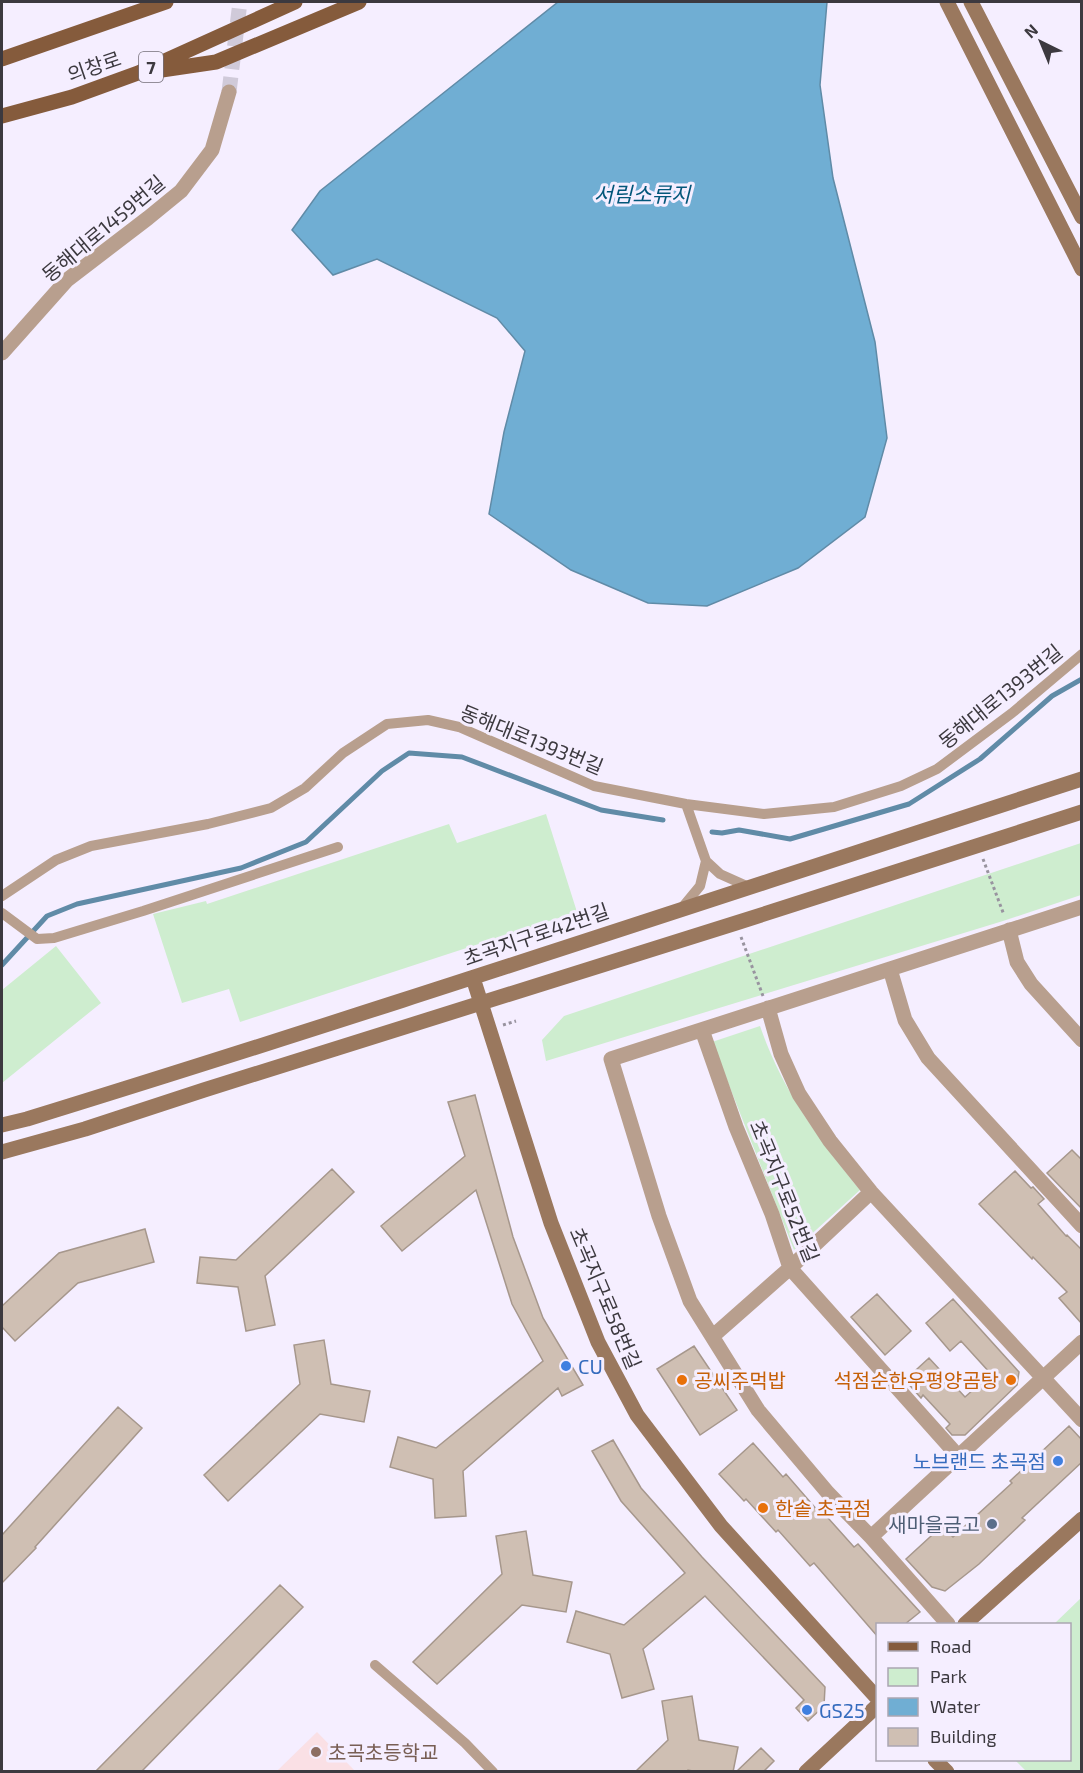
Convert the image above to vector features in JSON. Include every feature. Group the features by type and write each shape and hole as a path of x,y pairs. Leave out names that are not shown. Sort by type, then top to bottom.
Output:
{"main road":[{"path":"138,11 152,2"},
{"name":"의창로","path":"2,59 166,2"},
{"name":"의창로","path":"2,116 72,97 138,73 295,2"},
{"path":"138,73 216,62 359,2"}],"street":[{"path":"947,2 1082,269"},
{"path":"971,2 1082,217"},
{"name":"동해대로1459번길","path":"2,353 67,280 181,191 212,150 230,92"},
{"name":"초곡지구로42번길","path":"2,1125 84,1102 473,978 1082,779"},
{"path":"2,1152 85,1129 1082,812"},
{"path":"947,1623 871,1537 828,1493 758,1410 690,1301 663,1226 611,1059 1082,907"},
{"path":"1010,930 1017,962 1030,984 1082,1040"},
{"path":"890,969 905,1020 928,1058 1082,1226"},
{"name":"초곡지구로58번길","path":"473,978 551,1223 598,1342 637,1415 721,1526 876,1697"},
{"path":"768,1008 781,1054 799,1094 830,1141 871,1192 1082,1420"},
{"name":"초곡지구로52번길","path":"702,1030 736,1126 772,1214 790,1268 958,1456"},
{"path":"713,1336 871,1192"},
{"path":"871,1537 1082,1342"},
{"path":"966,1623 1082,1519"},
{"path":"806,1772 876,1707"},
{"path":"936,1761 947,1772"}],"lane":[{"name":"동해대로1393번길","path":"2,897 56,860 91,846 208,824 271,808 305,788 343,753 387,724 428,720 459,727 594,786 686,804 764,814 834,807 901,786 937,769 1012,713 1082,654"},
{"path":"686,804 706,861 720,874 749,887"},
{"path":"2,913 37,939 54,938 338,847"},
{"path":"681,909 700,885 706,861"},
{"path":"375,1665 465,1743 493,1772"}],"path":[{"path":"978,845 1010,930"},
{"path":"736,923 768,1008"}],"shaded area":[{"name":"초곡초등학교","path":"317,1732 355,1771 277,1771"}],"green space":[{"path":"546,814 577,912 240,1022 229,989 182,1003 153,914 206,901 207,904 449,824 457,843"},
{"path":"1081,843 1081,895 546,1061 542,1040 564,1016"},
{"path":"56,946 101,1003 2,1083 2,990"},
{"path":"760,1026 779,1071 802,1112 860,1190 794,1250 712,1042"},
{"path":"1081,1598 1081,1771 1026,1771 1016,1761 1071,1761 1071,1623 1055,1623"}],"water":[{"name":"서림소류지","path":"558,2 827,2 820,85 833,178 875,342 887,438 865,517 798,568 707,606 648,603 571,570 489,514 504,432 525,351 497,318 377,259 333,275 292,230 320,191"}],"building":[{"path":"475,1095 513,1237 543,1318 583,1385 562,1396 558,1388 463,1471 466,1516 435,1518 433,1479 390,1467 398,1437 436,1448 543,1361 512,1304 476,1190 402,1251 381,1226 465,1156 448,1102"},
{"path":"1072,1150 1082,1160 1082,1209 1047,1173"},
{"path":"332,1169 354,1192 265,1276 275,1325 246,1331 238,1287 197,1283 200,1257 236,1260"},
{"path":"1015,1171 1044,1199 1038,1204 1066,1236 1082,1250 1082,1324 1059,1298 1067,1292 979,1204"},
{"path":"145,1229 154,1262 78,1283 15,1341 2,1327 2,1306 59,1253"},
{"path":"877,1294 911,1331 885,1355 851,1317"},
{"path":"953,1299 1019,1372 1017,1385 965,1435 952,1435 946,1428 950,1424 923,1395 921,1398 905,1380 929,1358 965,1397 991,1374 961,1341 950,1351 926,1323"},
{"path":"324,1340 331,1384 370,1391 364,1422 320,1414 228,1501 204,1475 300,1384 294,1345"},
{"path":"694,1346 737,1410 700,1435 657,1369"},
{"path":"118,1407 142,1428 2,1583 2,1535"},
{"path":"1069,1426 1082,1440 1082,1462 1022,1518 1025,1520 979,1564 945,1591 932,1587 906,1559 942,1526 953,1537"},
{"path":"613,1440 641,1488 702,1557 825,1687 824,1706 808,1721 796,1708 804,1700 705,1596 643,1649 654,1689 622,1698 610,1654 567,1642 576,1611 624,1625 685,1573 621,1501 592,1451"},
{"path":"753,1443 783,1477 786,1474 818,1511 820,1509 854,1547 858,1544 920,1612 906,1623 876,1623 876,1635 814,1563 810,1566 778,1530 776,1532 719,1474"},
{"path":"526,1531 533,1575 572,1582 566,1612 522,1605 437,1684 413,1662 502,1574 496,1536"},
{"path":"280,1585 303,1607 141,1772 95,1772"},
{"path":"692,1696 699,1740 738,1747 733,1772 688,1770 686,1772 635,1772 668,1740 662,1701"},
{"path":"761,1748 774,1761 763,1772 736,1772"}],"waterway":[{"path":"712,832 739,830 790,839 909,804 980,759 1052,696 1082,679"},
{"path":"2,965 47,916 77,904 241,868 306,842 382,771 409,753 462,757 601,810 663,820"}],"tunnel":[{"path":"229,92 240,2"}],"place":[{"name":"CU","path":"566,1366"},
{"name":"공씨주먹밥","path":"682,1380"},
{"name":"석점순한우평양곰탕","path":"1011,1380"},
{"name":"노브랜드 초곡점","path":"1058,1461"},
{"name":"한솥 초곡점","path":"763,1508"},
{"name":"새마을금고","path":"992,1524"},
{"name":"GS25","path":"807,1710"},
{"name":"초곡초등학교","path":"316,1752"}]}
